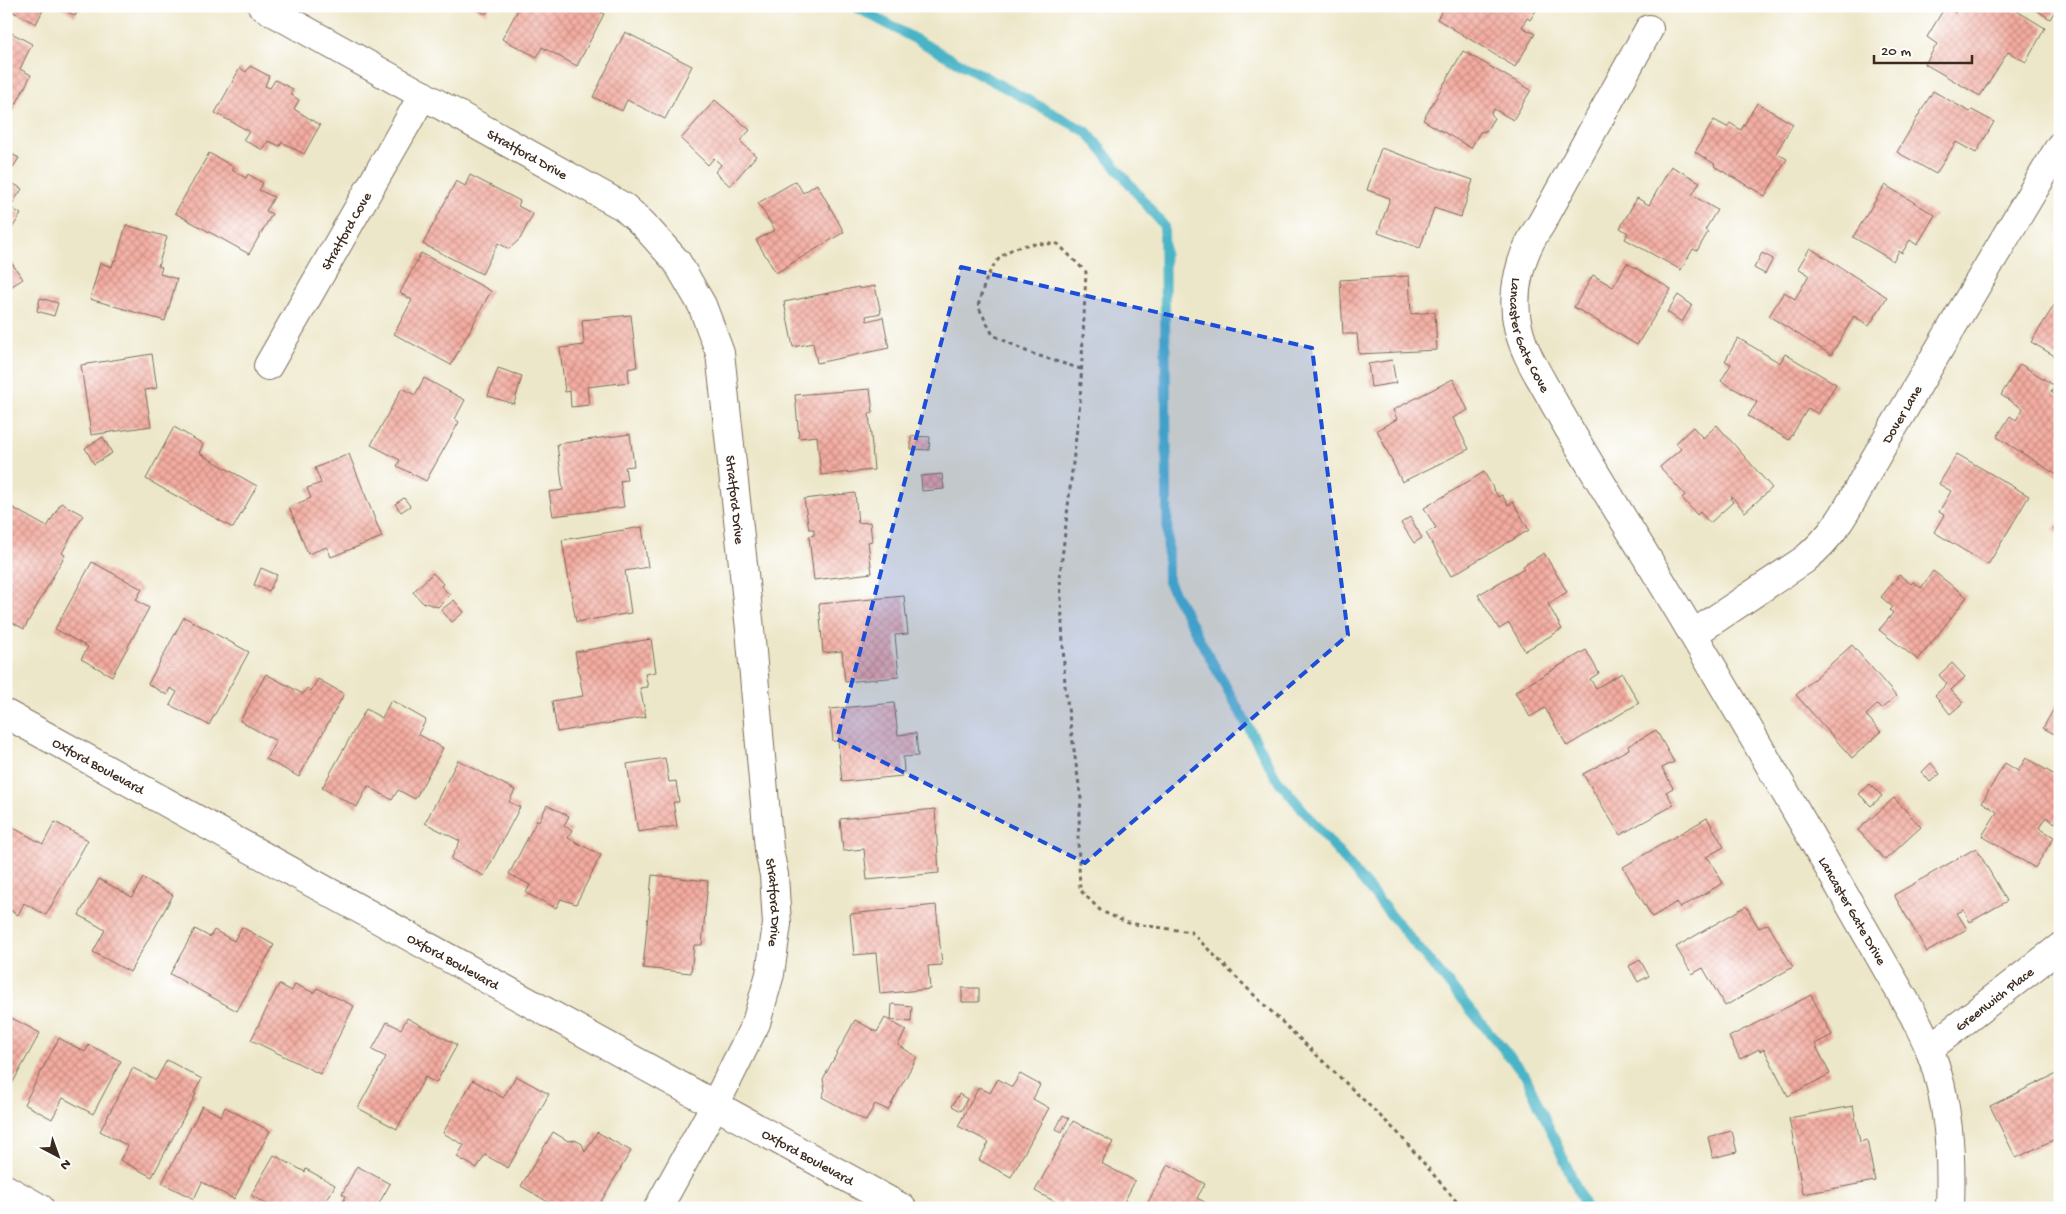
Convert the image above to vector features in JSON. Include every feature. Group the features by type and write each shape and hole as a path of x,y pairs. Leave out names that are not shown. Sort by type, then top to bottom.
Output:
{"street":[{"name":"Stratford Drive","path":"262,6 624,207 643,224 677,262 702,305 720,353 750,629 769,850 774,874 777,924 770,974 756,1023 716,1105 658,1208"},
{"name":"Lancaster Gate Cove","path":"1649,29 1542,224 1532,237 1522,260 1515,292 1518,325 1525,350 1570,431 1693,634"},
{"name":"Stratford Cove","path":"268,366 422,95"},
{"name":"Dover Lane","path":"1693,634 1804,560 1832,533 1854,501 1862,482 1906,406 2060,146"},
{"name":"Lancaster Gate Drive","path":"1693,634 1914,1016 1930,1048 1945,1105 1951,1157 1950,1208"},
{"name":"Oxford Boulevard","path":"6,714 902,1208"},
{"name":"Greenwich Place","path":"1930,1048 2060,948"},
{"path":"6,1189 40,1208"}],"path":[{"path":"1081,369 1030,353 993,335 978,306 985,278 1003,253 1034,243 1058,244 1086,272 1080,402 1060,576 1065,687 1081,799 1078,838 1080,890 1101,911 1128,923 1191,932 1398,1133 1462,1208"}],"highlighted area":[{"path":"961,267 1312,348 1348,635 1085,863 837,739"}],"building":[{"path":"6,6 45,6 36,24 6,8"},
{"path":"58,6 80,6 75,16"},
{"path":"472,6 490,6 486,14"},
{"path":"520,6 590,6 604,14 577,66 542,47 537,57 502,39"},
{"path":"1445,6 1459,6 1463,9 1465,6 1539,6 1530,20 1527,18 1522,27 1535,34 1515,67 1437,19"},
{"path":"1959,6 2009,6 2045,28 2026,62 2008,52 1980,96 1925,64 1937,44 1927,37 1945,7 1955,13"},
{"path":"2030,6 2058,6 2050,19"},
{"path":"6,30 32,44 20,69 31,75 6,124"},
{"path":"625,32 692,66 665,119 627,100 622,111 593,97"},
{"path":"1463,51 1531,90 1513,120 1494,109 1491,113 1494,118 1486,131 1480,132 1471,148 1423,120"},
{"path":"250,66 269,76 265,86 270,88 275,80 293,89 290,94 299,100 294,109 320,125 304,154 282,142 280,146 268,141 263,150 243,140 249,131 215,113 240,68 246,72"},
{"path":"1933,91 1970,112 1972,110 1994,122 1976,153 1956,142 1936,174 1897,152"},
{"path":"715,100 750,130 740,141 756,156 730,186 715,172 721,165 714,158 708,165 681,139"},
{"path":"1757,103 1793,124 1776,153 1787,159 1765,196 1714,166 1715,164 1695,152 1714,120 1727,127 1730,123 1741,130"},
{"path":"1381,148 1473,180 1461,217 1434,208 1420,248 1378,233 1390,198 1367,190"},
{"path":"6,151 19,158 6,178"},
{"path":"209,153 234,167 232,170 246,178 248,174 263,183 259,190 274,197 266,211 272,214 249,254 175,213"},
{"path":"1671,166 1700,182 1692,195 1717,210 1705,230 1708,232 1697,251 1693,249 1681,270 1625,239 1628,233 1620,228 1637,198 1649,205"},
{"path":"470,175 520,201 518,206 533,214 520,239 509,249 498,243 482,274 423,244 456,181 465,186"},
{"path":"6,179 22,189 10,207 21,214 6,238"},
{"path":"796,181 803,193 817,184 844,232 776,273 756,240 775,230 758,203"},
{"path":"1885,185 1935,215 1917,245 1910,240 1902,253 1899,251 1893,261 1853,237"},
{"path":"126,225 167,237 158,266 162,267 160,274 177,279 165,321 90,299 100,263 112,267 114,260 116,260"},
{"path":"1810,248 1887,297 1869,326 1854,316 1831,355 1769,316 1784,292 1795,299 1809,275 1798,268"},
{"path":"421,253 491,291 451,365 394,334 412,300 400,293"},
{"path":"1762,253 1773,259 1765,274 1754,268"},
{"path":"6,255 23,279 9,288 6,285"},
{"path":"1627,263 1671,289 1637,345 1574,307 1593,275 1613,287"},
{"path":"1409,276 1411,314 1435,312 1437,350 1359,354 1357,334 1343,334 1340,280"},
{"path":"875,286 881,313 866,316 867,321 883,317 889,348 817,363 813,343 793,347 784,302 859,287 859,289"},
{"path":"1678,295 1692,305 1682,322 1667,312"},
{"path":"2060,296 2060,359 2031,342"},
{"path":"40,298 58,303 54,316 37,311"},
{"path":"631,315 637,367 628,369 629,382 587,387 589,405 571,407 570,391 565,392 560,348 584,345 582,320"},
{"path":"1738,338 1780,363 1785,354 1836,384 1818,414 1808,408 1789,440 1748,416 1757,402 1721,381 1731,364 1725,361"},
{"path":"152,354 157,388 145,390 151,426 91,435 81,365"},
{"path":"1392,360 1396,383 1371,387 1368,364"},
{"path":"2020,364 2055,386 2051,392 2060,397 2060,477 1997,437 2010,416 2016,420 2023,409 2001,395"},
{"path":"498,368 522,376 514,404 488,396"},
{"path":"424,378 465,400 455,419 459,422 426,481 397,466 400,460 371,445 402,388 415,395"},
{"path":"1453,379 1468,410 1453,418 1469,449 1402,482 1377,430 1397,419 1393,410"},
{"path":"870,389 873,413 869,413 874,470 821,475 817,436 799,438 795,395"},
{"path":"1717,425 1772,488 1745,512 1732,497 1730,498 1733,502 1710,523 1700,512 1697,515 1682,498 1685,495 1660,467 1681,449 1676,443 1693,427 1703,438"},
{"path":"174,427 203,444 199,453 257,486 233,528 146,479"},
{"path":"630,434 634,466 625,467 627,480 620,481 624,507 553,516 549,492 563,490 557,444"},
{"path":"911,436 930,437 929,450 911,449"},
{"path":"103,437 112,453 94,464 85,448"},
{"path":"349,454 382,537 331,557 327,547 308,554 289,507 311,498 307,488 321,483 315,468"},
{"path":"1957,454 2029,496 1988,565 1934,532 1944,515 1939,512 1951,491 1939,484"},
{"path":"1484,472 1498,497 1502,495 1508,505 1513,502 1529,530 1451,576 1426,533 1436,528 1424,508"},
{"path":"942,474 944,489 922,491 921,476"},
{"path":"855,493 858,523 870,522 872,541 868,542 872,573 814,580 809,536 814,535 814,529 809,529 804,499"},
{"path":"404,498 410,506 401,512 395,504"},
{"path":"61,503 83,515 62,553 65,555 24,629 6,619 6,504 47,527"},
{"path":"1410,517 1422,538 1414,543 1401,523"},
{"path":"2060,520 2060,535 2053,530"},
{"path":"642,527 648,567 625,571 631,613 576,622 562,540"},
{"path":"1544,553 1567,592 1548,604 1562,629 1525,651 1509,623 1499,629 1478,595 1524,568 1523,566"},
{"path":"92,562 142,589 136,600 149,608 112,676 81,659 88,647 55,629"},
{"path":"261,568 277,575 269,591 254,585"},
{"path":"1933,571 1967,597 1918,660 1879,630 1893,613 1890,610 1893,607 1881,597 1899,575 1911,584 1913,582 1921,588"},
{"path":"433,573 443,584 441,586 450,595 438,607 422,602 413,592"},
{"path":"904,596 908,634 895,635 899,677 845,682 842,651 823,653 819,604"},
{"path":"454,600 464,612 452,622 441,610"},
{"path":"184,617 249,652 209,725 170,705 177,692 170,688 167,695 148,684"},
{"path":"651,639 656,672 645,674 648,687 640,688 646,717 557,732 552,701 583,696 575,652"},
{"path":"1852,645 1896,696 1881,709 1877,705 1866,715 1881,732 1852,758 1796,695"},
{"path":"1586,650 1599,673 1590,679 1596,688 1622,673 1639,703 1567,746 1545,708 1530,717 1515,692"},
{"path":"1952,663 1965,677 1951,690 1963,703 1950,714 1935,695 1947,684 1939,675"},
{"path":"266,674 303,694 307,688 311,691 318,679 344,694 299,777 266,759 276,741 240,721"},
{"path":"2060,698 2060,737 2043,728"},
{"path":"391,700 426,720 418,734 443,748 415,799 398,790 392,800 368,786 357,807 322,788 366,709 382,718"},
{"path":"894,703 898,735 916,733 918,756 903,757 904,772 901,772 902,776 842,782 838,741 833,741 830,709"},
{"path":"1656,730 1674,762 1662,768 1673,788 1666,792 1674,805 1620,835 1583,774 1629,749 1628,746"},
{"path":"665,758 669,782 676,781 679,802 673,802 677,826 638,832 627,764"},
{"path":"2026,758 2060,778 2060,815 2055,823 2046,817 2039,828 2054,837 2035,868 1982,836 1997,812 1982,802 2005,763 2018,771"},
{"path":"458,760 515,790 509,802 520,807 484,876 451,859 460,841 425,823"},
{"path":"1931,763 1940,774 1930,782 1922,772"},
{"path":"1870,784 1882,796 1871,806 1859,794"},
{"path":"1894,798 1921,827 1885,860 1858,830"},
{"path":"547,805 569,816 564,826 572,830 568,838 601,855 576,904 561,899 556,908 526,893 530,885 509,874 537,820 539,821"},
{"path":"935,809 939,873 867,880 864,849 843,851 840,819"},
{"path":"1707,818 1724,847 1706,857 1723,883 1680,908 1677,902 1652,917 1623,867"},
{"path":"55,822 88,840 46,915 24,903 18,915 6,908 6,833 10,826 43,844"},
{"path":"1976,848 2007,901 1970,922 1964,910 1957,913 1967,929 1927,952 1894,895"},
{"path":"652,875 708,881 702,945 694,945 691,973 643,968"},
{"path":"143,878 173,895 130,972 93,952 105,930 79,915 99,879 132,897"},
{"path":"936,905 942,965 928,966 930,989 880,994 876,953 854,955 850,914"},
{"path":"1746,906 1759,928 1768,924 1793,967 1725,1006 1703,968 1692,974 1676,947"},
{"path":"242,927 274,945 237,1011 170,974 195,929 210,937 214,930 234,941"},
{"path":"1640,960 1649,976 1638,982 1629,966"},
{"path":"279,984 292,991 295,984 314,993 317,988 354,1006 320,1074 251,1040"},
{"path":"962,988 979,988 979,1002 962,1002"},
{"path":"1811,995 1832,1035 1815,1044 1830,1074 1788,1096 1764,1049 1760,1051 1759,1049 1740,1059 1729,1037"},
{"path":"892,1004 912,1006 911,1022 891,1020"},
{"path":"6,1015 40,1033 6,1095"},
{"path":"407,1018 457,1045 436,1083 425,1077 397,1129 358,1108 386,1057 372,1050 387,1022 401,1029"},
{"path":"885,1018 906,1030 898,1045 917,1057 888,1110 875,1104 866,1121 822,1097 825,1090 823,1079 855,1020 877,1032"},
{"path":"59,1038 85,1052 89,1045 121,1061 93,1114 63,1098 52,1119 24,1104"},
{"path":"167,1060 202,1079 152,1177 120,1160 128,1146 100,1131 133,1068 156,1080"},
{"path":"2060,1072 2060,1150 2055,1139 2016,1158 1990,1106"},
{"path":"1020,1074 1040,1085 1033,1099 1049,1108 1011,1177 979,1160 989,1142 958,1126 979,1087 990,1093 998,1079 1012,1087"},
{"path":"516,1076 549,1094 508,1168 485,1155 477,1168 457,1157 464,1145 443,1133 473,1080 503,1098"},
{"path":"959,1094 967,1099 961,1111 952,1106"},
{"path":"202,1106 221,1116 225,1107 270,1131 234,1199 202,1182 194,1199 162,1183"},
{"path":"1853,1106 1860,1142 1867,1140 1875,1181 1803,1194 1789,1118"},
{"path":"1063,1115 1069,1118 1062,1132 1056,1129"},
{"path":"1073,1121 1113,1142 1101,1163 1135,1181 1121,1208 1070,1208 1071,1204 1063,1200 1061,1205 1035,1191"},
{"path":"1732,1131 1737,1152 1713,1158 1708,1137"},
{"path":"553,1132 568,1141 575,1140 582,1144 585,1152 597,1132 631,1151 597,1208 558,1208 521,1186"},
{"path":"274,1155 305,1172 306,1169 335,1185 323,1208 273,1208 251,1195"},
{"path":"1168,1164 1205,1184 1197,1198 1216,1208 1145,1208"},
{"path":"357,1166 390,1184 378,1205 383,1208 340,1208 346,1196 342,1194"}],"waterway":[{"path":"854,6 1087,132 1164,226 1168,582 1277,779 1525,1075 1586,1208"}]}
